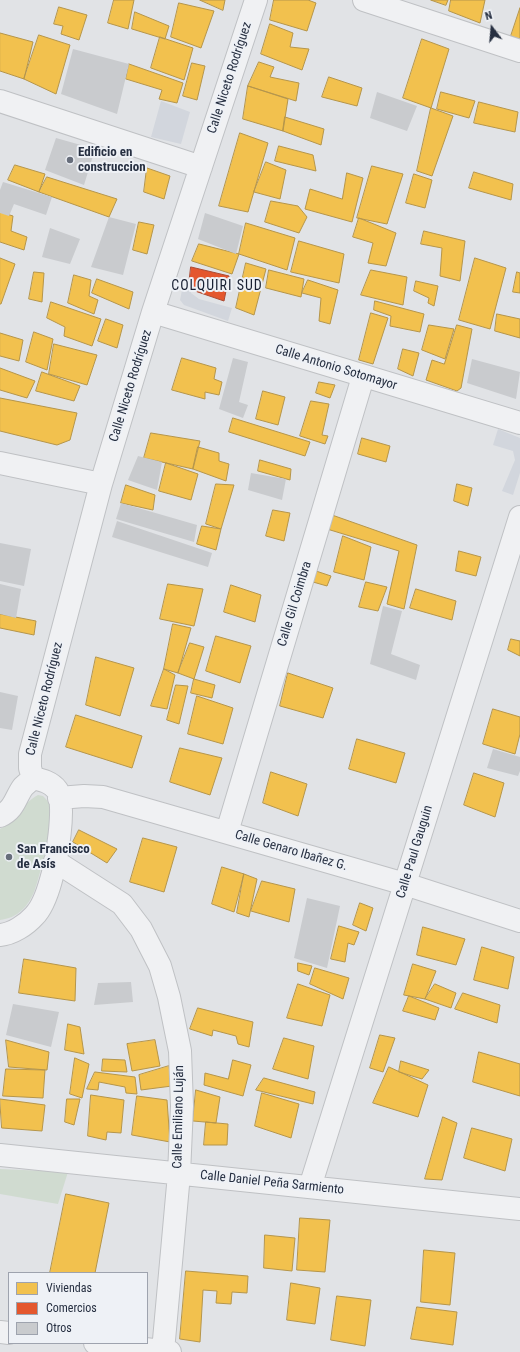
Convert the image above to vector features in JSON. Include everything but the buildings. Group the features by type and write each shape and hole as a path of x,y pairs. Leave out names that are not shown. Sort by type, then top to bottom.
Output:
{"street":[{"name":"Calle Niceto Rodríguez","path":"33,778 30,768 30,754 101,484 153,312 256,0"},
{"path":"364,0 520,51"},
{"path":"0,101 201,167"},
{"name":"Calle Antonio Sotomayor","path":"153,312 363,377 520,423"},
{"name":"Calle Gil Coimbra","path":"227,832 363,377"},
{"path":"0,463 101,484"},
{"name":"Calle Paul Gauguin","path":"310,1187 520,517"},
{"path":"0,816 5,814 15,803 23,787 33,778 47,781 58,791 62,819 52,879 45,897 35,916 22,926 6,934 0,935"},
{"name":"Calle Genaro Ibañez G.","path":"59,798 84,796 103,797 405,884 520,921"},
{"name":"Calle Emiliano Luján","path":"55,861 122,904 141,929 160,966 169,997 180,1051 182,1106 167,1351"},
{"name":"Calle Daniel Peña Sarmiento","path":"0,1155 520,1208"},
{"path":"104,1344 167,1351"}],"shaded area":[{"path":"161,101 190,112 181,144 151,137"},
{"path":"190,277 191,293 199,299 232,308 228,321 184,305 180,300 184,280"},
{"path":"498,429 520,438 520,473 513,495 502,491 515,460 513,451 493,445"},
{"path":"38,795 43,796 49,803 51,813 46,848 37,885 27,904 20,912 15,916 0,920 0,829 11,821 27,803"},
{"path":"0,1169 68,1172 58,1204 0,1194"}],"place":[{"name":"Edificio en construccion","path":"70,160"},
{"name":"San Francisco de Asís","path":"9,857"}],"district":[{"name":"COLQUIRI SUD","path":"217,286"}]}
